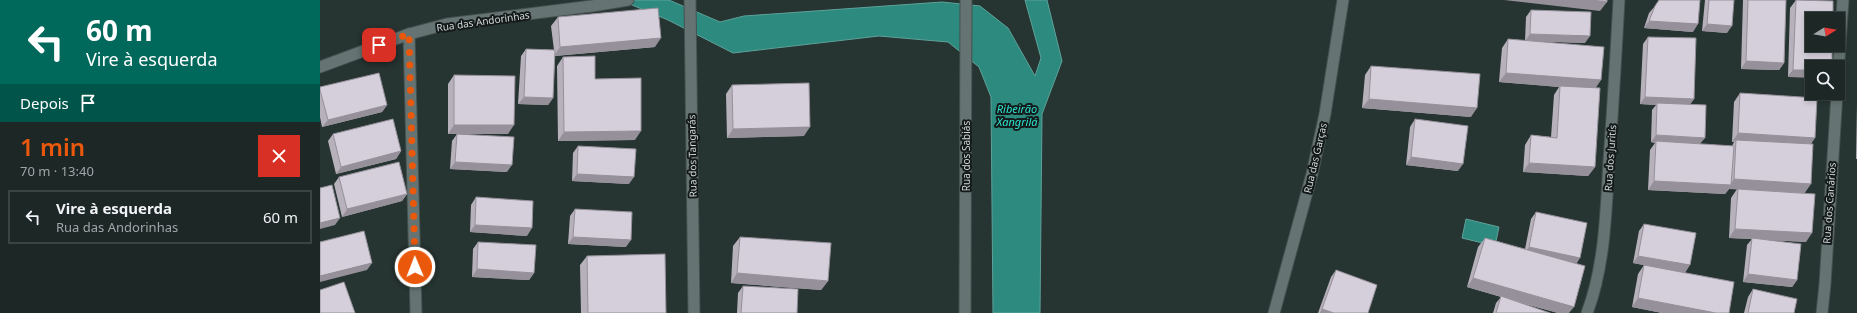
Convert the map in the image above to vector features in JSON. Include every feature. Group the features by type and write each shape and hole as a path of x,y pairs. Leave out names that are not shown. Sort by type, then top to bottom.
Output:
{"street":[{"name":"Rua das Andorinhas","path":"320,67 409,34 448,24 628,0"},
{"name":"Rua dos Tangarás","path":"690,0 694,313"},
{"name":"Rua dos Sabiás","path":"965,313 966,0"},
{"name":"Rua das Garças","path":"1274,313 1312,174 1325,114 1343,0"},
{"name":"Rua dos Juritís","path":"1587,313 1592,300 1601,258 1607,197 1619,0"},
{"path":"1839,60 1843,0"},
{"path":"409,34 416,313"},
{"name":"Rua dos Canários","path":"1822,313 1826,284 1826,245 1836,100"}],"water":[{"name":"Ribeirão Xangrilá","path":"620,0 669,0 720,22 744,16 942,2 980,6 1008,28 1035,76 1041,58 1025,0 1047,0 1062,61 1042,114 1040,313 993,313 991,97 979,67 948,42 879,36 733,53 668,20"},
{"path":"1466,219 1499,227 1495,246 1462,238"}],"building":[{"path":"1590,0 1607,0 1607,2"},
{"path":"1659,0 1700,0 1698,24 1649,21"},
{"path":"1709,0 1734,0 1732,26 1707,24"},
{"path":"1748,0 1786,0 1784,63 1746,61"},
{"path":"1796,0 1833,1 1833,12 1805,12 1805,52 1832,52 1832,60 1805,60 1805,70 1793,70"},
{"path":"658,8 661,38 560,47 558,17"},
{"path":"1531,10 1591,12 1590,36 1530,34"},
{"path":"1648,37 1696,38 1694,99 1645,97"},
{"path":"1508,39 1604,47 1601,80 1506,73"},
{"path":"526,49 555,50 553,98 524,97"},
{"path":"595,56 595,79 641,78 641,131 564,132 563,57"},
{"path":"1371,66 1480,74 1477,108 1369,99"},
{"path":"379,73 387,105 328,120 320,87"},
{"path":"454,75 515,76 514,125 454,125"},
{"path":"809,83 810,127 733,129 732,85"},
{"path":"1560,86 1600,88 1595,167 1529,163 1531,135 1557,138"},
{"path":"1740,93 1805,97 1805,100 1817,100 1815,138 1738,133"},
{"path":"1657,103 1706,105 1705,138 1656,135"},
{"path":"393,119 401,151 341,167 333,134"},
{"path":"1415,119 1468,126 1463,164 1411,157"},
{"path":"457,134 514,137 512,165 455,162"},
{"path":"1736,140 1813,144 1811,184 1734,179"},
{"path":"1656,141 1734,146 1731,185 1654,181"},
{"path":"578,146 636,149 634,177 577,174"},
{"path":"399,162 407,194 347,209 339,177"},
{"path":"332,185 340,218 320,223 320,188"},
{"path":"1738,189 1815,194 1812,233 1735,229"},
{"path":"476,197 533,201 532,228 475,225"},
{"path":"575,209 632,212 631,240 573,237"},
{"path":"1536,212 1587,223 1580,258 1529,247"},
{"path":"1644,224 1696,233 1690,265 1638,256"},
{"path":"364,231 372,263 320,276 320,242"},
{"path":"740,237 831,243 828,281 737,273"},
{"path":"1485,238 1585,266 1574,307 1473,278"},
{"path":"1752,238 1801,244 1797,280 1748,274"},
{"path":"478,242 536,245 534,273 477,269"},
{"path":"665,254 666,313 588,313 587,256"},
{"path":"1644,265 1734,282 1729,313 1716,313 1638,298"},
{"path":"1336,270 1377,285 1368,313 1334,313 1322,309"},
{"path":"344,282 355,313 320,313 320,290"},
{"path":"743,286 798,289 797,313 741,313"},
{"path":"1753,289 1797,299 1794,313 1748,313"},
{"path":"1501,296 1550,313 1496,313"}],"route":[{"path":"379,45 409,34 415,267"}]}
